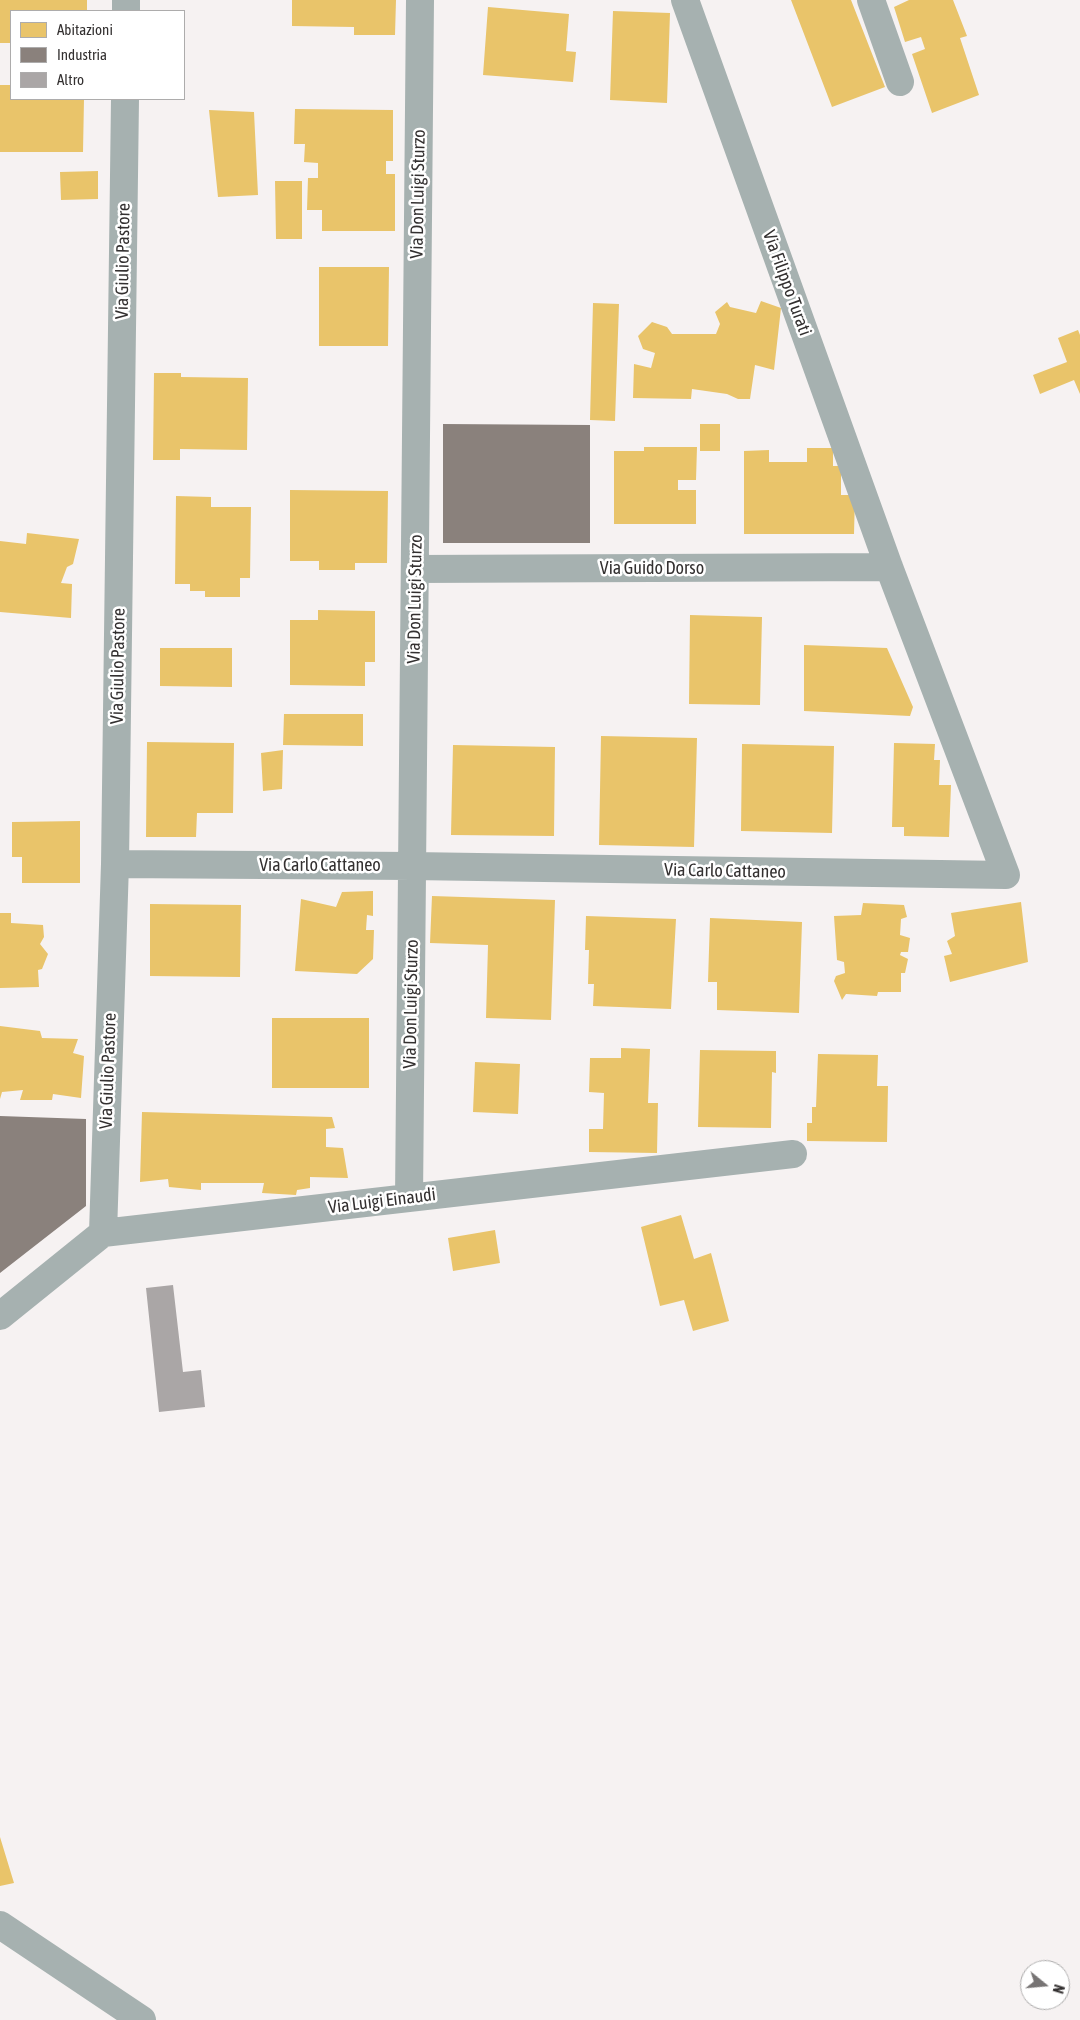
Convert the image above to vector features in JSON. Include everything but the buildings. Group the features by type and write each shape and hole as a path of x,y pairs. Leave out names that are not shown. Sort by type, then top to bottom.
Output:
{"street":[{"name":"Via Don Luigi Sturzo","path":"409,1198 420,0"},
{"name":"Via Filippo Turati","path":"685,0 889,567"},
{"path":"872,0 900,82"},
{"name":"Via Giulio Pastore","path":"103,1233 115,864 124,100"},
{"name":"Via Guido Dorso","path":"415,569 889,567"},
{"name":"Via Carlo Cattaneo","path":"115,864 412,866 1006,875 889,567"},
{"name":"Via Luigi Einaudi","path":"103,1233 793,1154"},
{"path":"0,1316 103,1233"},
{"path":"0,1925 142,2020"}]}
